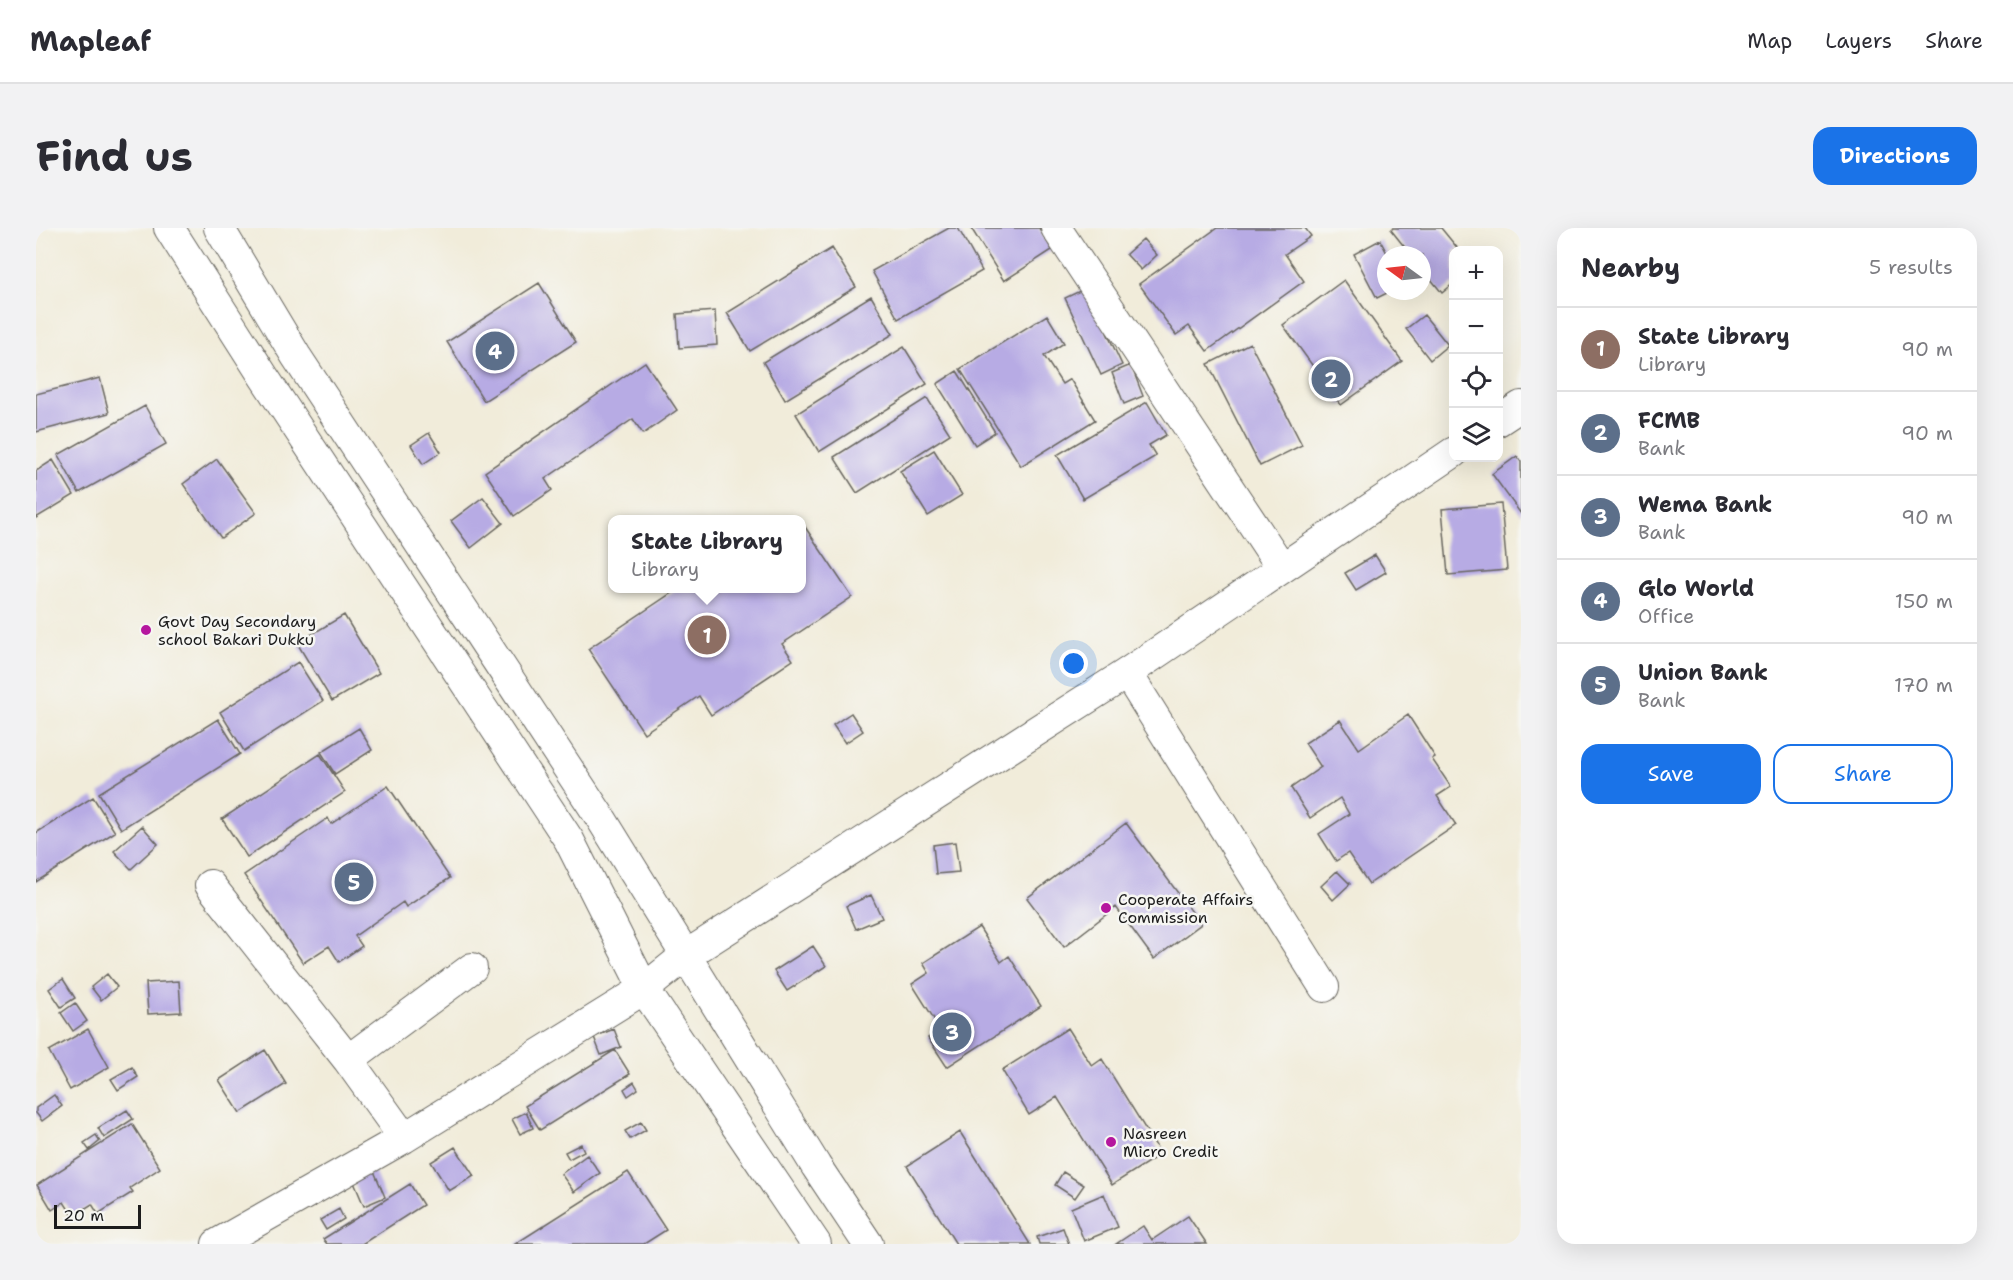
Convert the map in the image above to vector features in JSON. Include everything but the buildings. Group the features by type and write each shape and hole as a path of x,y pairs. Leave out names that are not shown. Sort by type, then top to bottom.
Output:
{"street":[{"path":"169,228 270,387 568,840 644,989 816,1244"},
{"path":"219,228 296,356 602,820 816,1166 868,1244"},
{"path":"1056,228 1282,568"},
{"path":"1503,418 1521,406"},
{"path":"218,1244 404,1138 644,989 685,956 1127,674 1449,455"},
{"path":"1127,674 1324,987"},
{"path":"210,885 348,1060 404,1138"},
{"path":"348,1060 472,968"}],"place":[{"name":"Glo World","path":"495,351"},
{"name":"FCMB","path":"1331,379"},
{"name":"Govt Day Secondary school Bakari Dukku","path":"146,630"},
{"name":"State Library","path":"707,635"},
{"name":"Union Bank","path":"354,882"},
{"name":"Cooperate Affairs Commission","path":"1106,908"},
{"name":"Wema Bank","path":"952,1032"},
{"name":"Nasreen Micro Credit","path":"1111,1142"}]}
